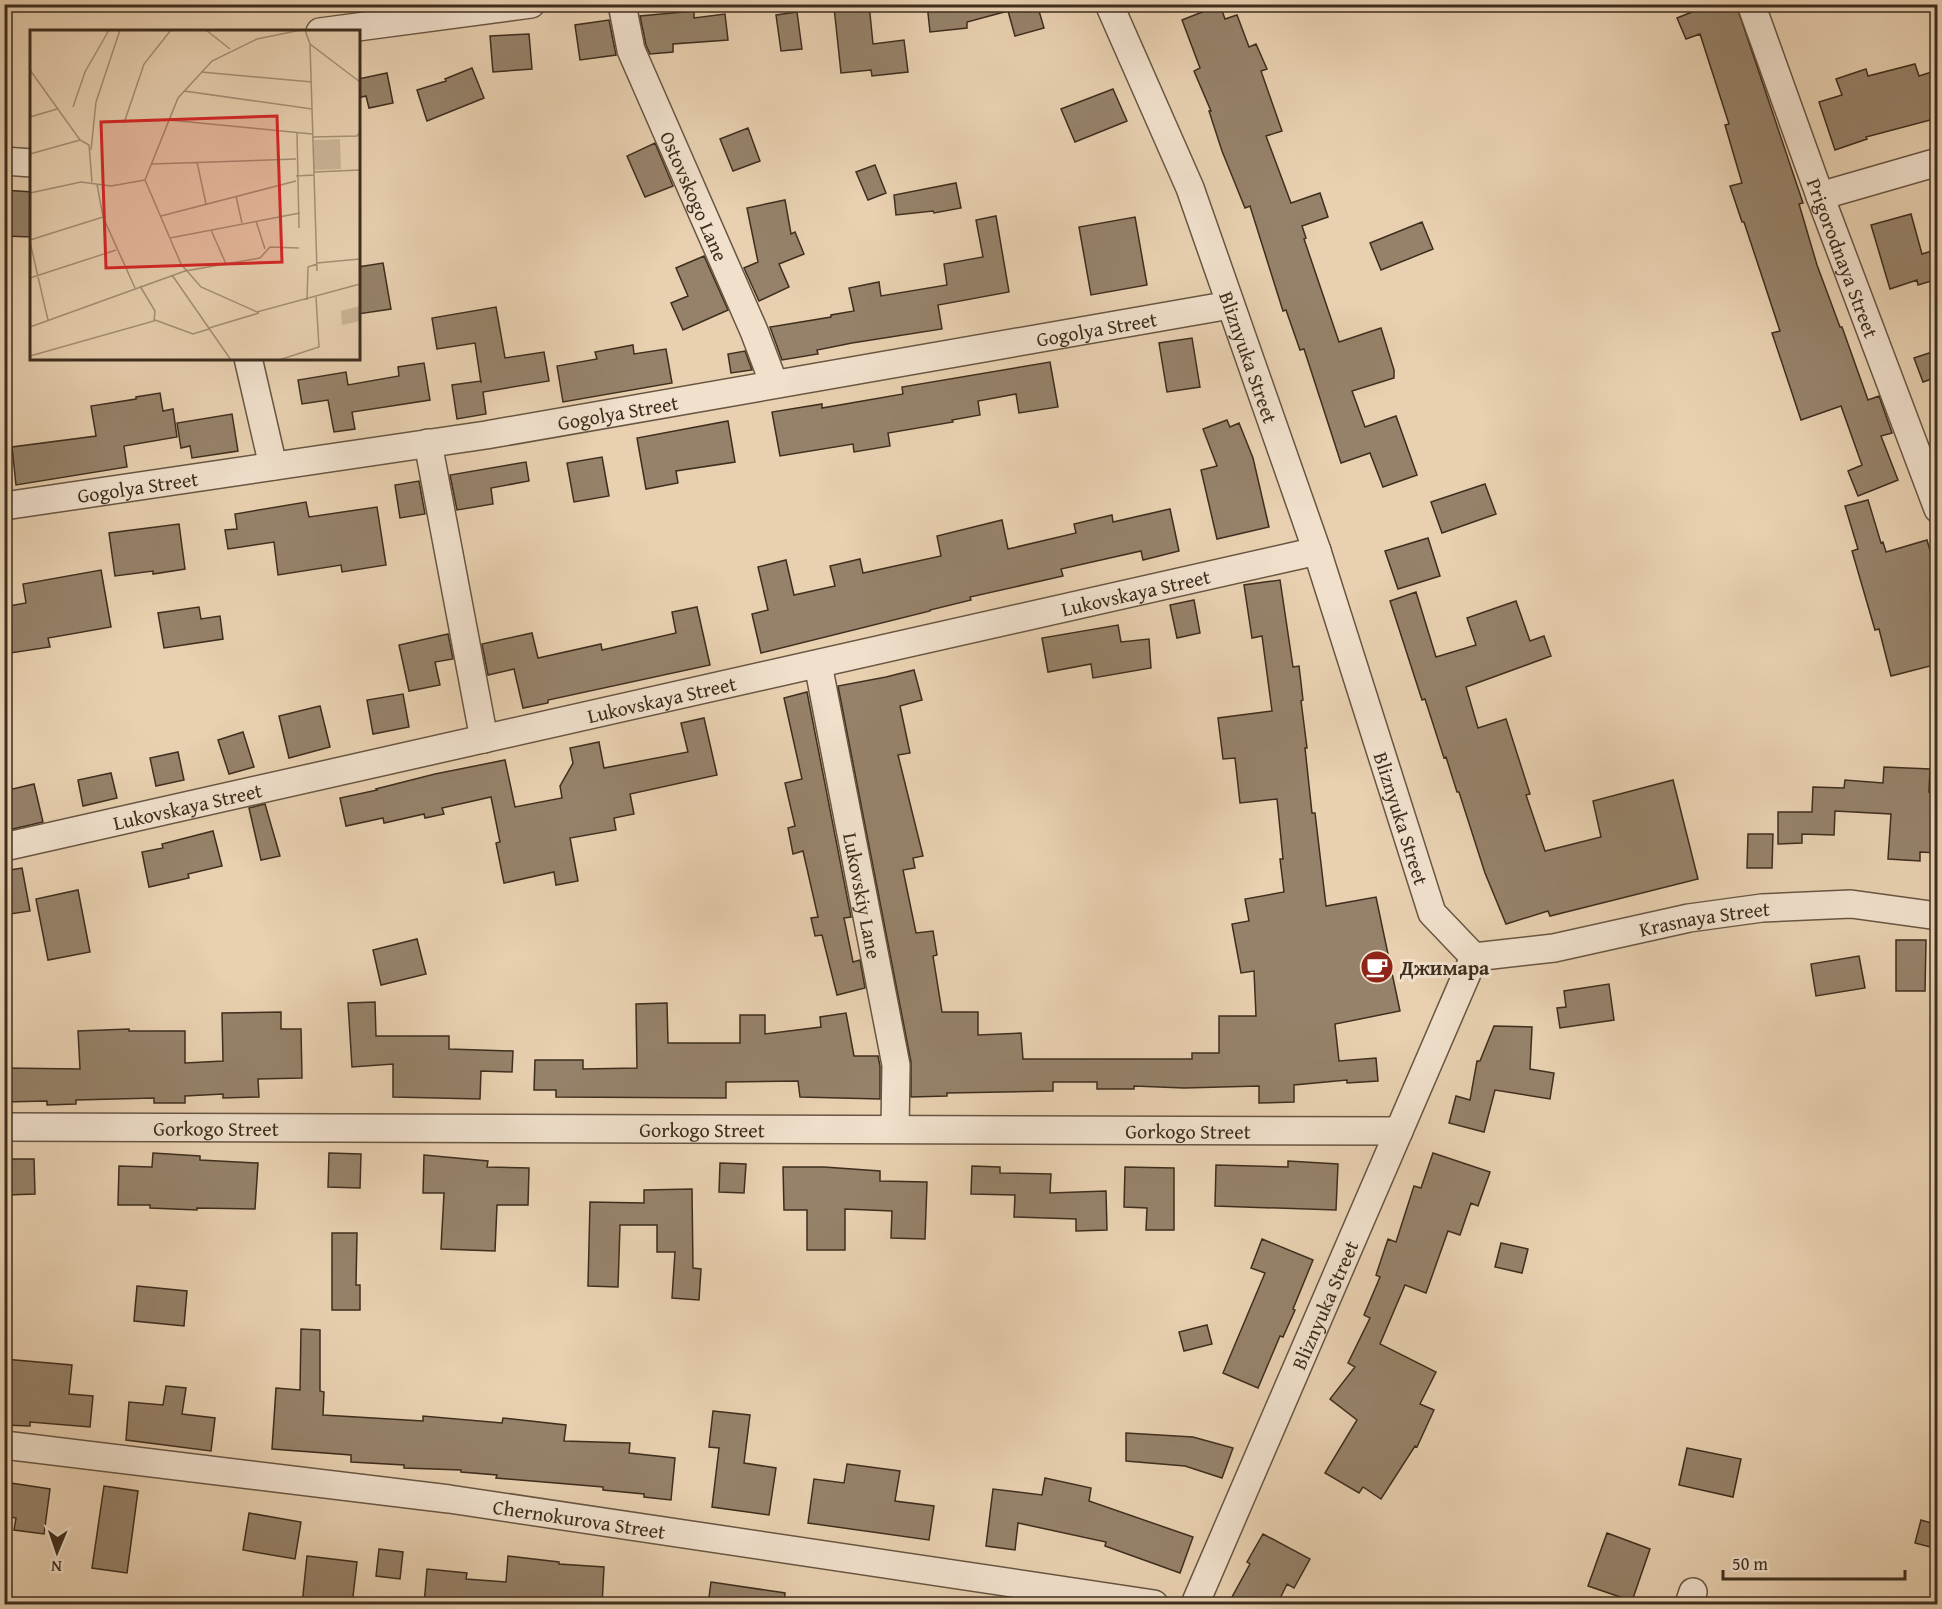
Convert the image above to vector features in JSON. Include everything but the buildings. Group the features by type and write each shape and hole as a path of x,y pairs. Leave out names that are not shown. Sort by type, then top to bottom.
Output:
{"street":[{"path":"335,30 531,4"},
{"name":"Ostovskogo Lane","path":"622,4 631,50 754,331 774,384"},
{"name":"Bliznyuka Street","path":"1109,4 1190,188 1317,551 1432,913 1474,957 1195,1605"},
{"name":"Prigorodnaya Street","path":"1751,4 1820,196 1938,509"},
{"path":"4,161 30,163"},
{"path":"1820,196 1938,162"},
{"name":"Gogolya Street","path":"4,506 428,443 1230,305"},
{"path":"248,360 273,466"},
{"path":"428,443 484,739"},
{"name":"Lukovskaya Street","path":"4,847 1317,551"},
{"name":"Lukovskiy Lane","path":"818,664 896,1065 895,1129"},
{"name":"Krasnaya Street","path":"1474,957 1554,948 1689,918 1762,908 1851,904 1938,916"},
{"name":"Gorkogo Street","path":"4,1127 1399,1131"},
{"name":"Chernokurova Street","path":"4,1445 449,1499 1154,1605"}],"place":[{"name":"Джимара","path":"1377,967"}]}
